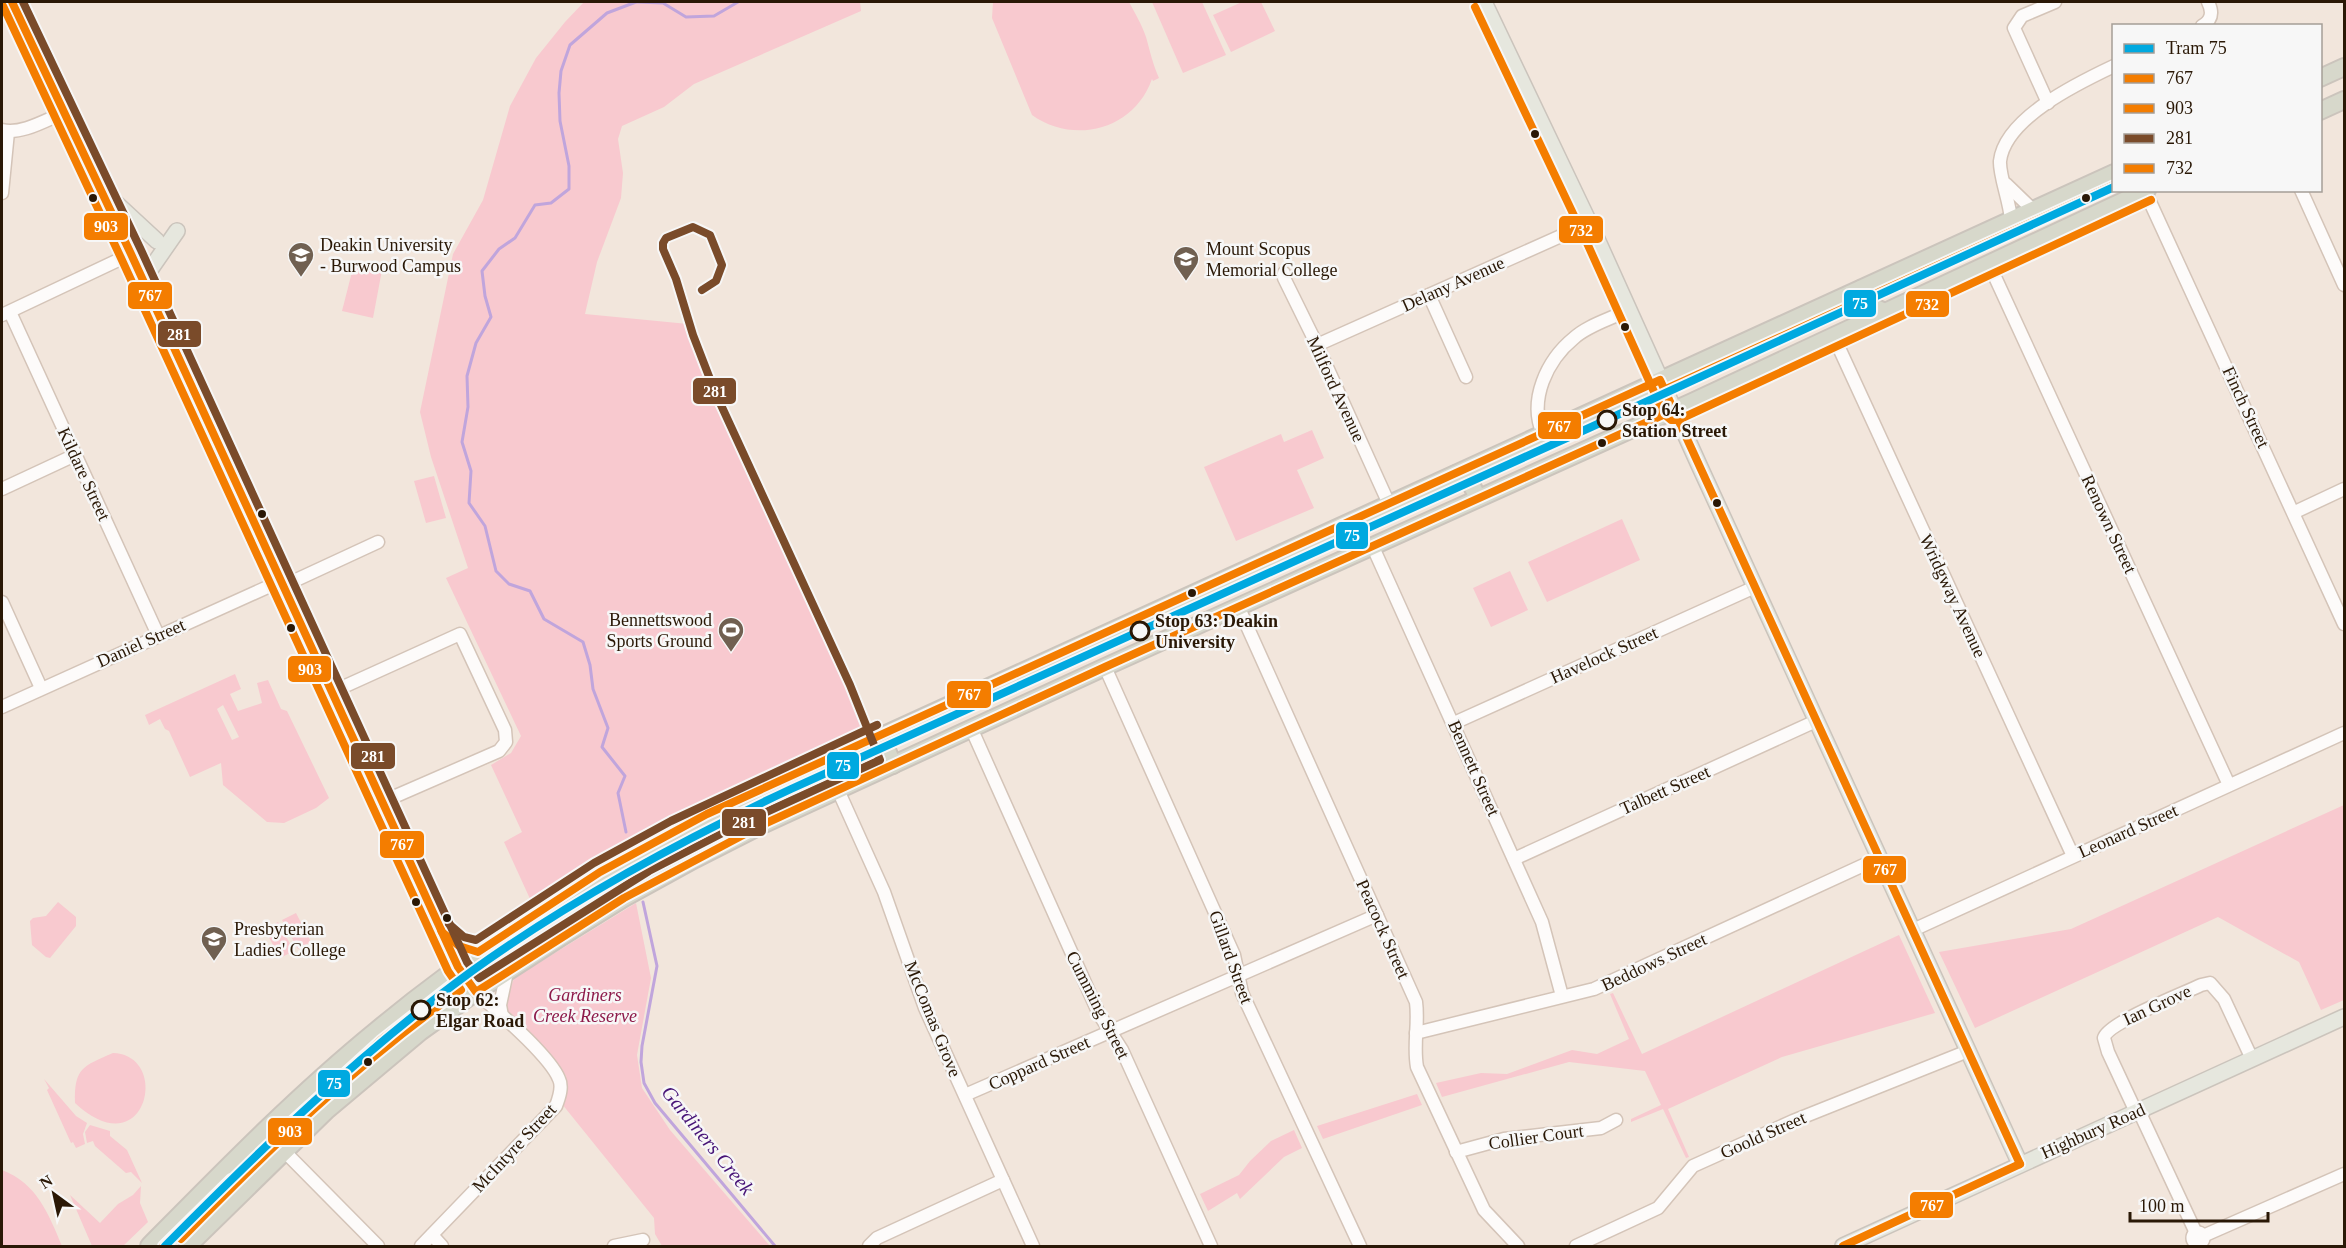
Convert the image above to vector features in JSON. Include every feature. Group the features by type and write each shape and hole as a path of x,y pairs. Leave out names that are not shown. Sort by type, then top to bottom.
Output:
{"highway":[{"path":"2322,77 2344,67"},
{"path":"2322,110 2344,100"},
{"path":"149,1246 336,1065 386,1022 478,952 600,872 676,830 2112,174"},
{"path":"188,1246 284,1151 368,1075 420,1032 476,992 655,880 762,825 1372,545 1834,337 2144,192"},
{"path":"1861,289 1869,305 1885,312"},
{"path":"1456,474 1470,482 1478,498"},
{"path":"881,735 893,765"},
{"path":"458,967 476,992"}],"main road":[{"path":"14,2 63,113 131,254 458,967"},
{"path":"1484,2 1590,223 2020,1164"},
{"path":"100,189 157,241"},
{"path":"143,280 177,231"},
{"path":"442,932 459,946 478,952"},
{"name":"Highbury Road","path":"1843,1246 2344,1017"}],"street":[{"path":"2048,103 2014,28 2022,16 2055,2"},
{"path":"2204,24 2211,14 2208,2"},
{"path":"2011,220 2000,162 2007,140 2025,118 2112,67"},
{"path":"2,193 5,131 35,125 63,113"},
{"path":"2005,183 2033,210"},
{"name":"Finch Street","path":"2146,192 2344,624"},
{"path":"2302,192 2344,285"},
{"name":"Delany Avenue","path":"1317,345 1590,223"},
{"path":"6,314 131,254"},
{"name":"Renown Street","path":"1989,264 2229,785"},
{"name":"Milford Avenue","path":"1284,273 1284,278 1389,504"},
{"path":"1429,295 1466,377"},
{"path":"1543,434 1538,416 1539,395 1553,361 1574,337 1628,310"},
{"name":"Kildare Street","path":"6,314 75,455 158,635"},
{"name":"Wridgway Avenue","path":"1834,337 2073,856"},
{"path":"2,489 75,455"},
{"path":"2295,513 2344,489"},
{"name":"Daniel Street","path":"2,707 158,635 378,542"},
{"name":"Bennett Street","path":"1372,545 1542,922 1562,996"},
{"name":"Havelock Street","path":"1454,723 1755,587"},
{"path":"2,602 41,688"},
{"name":"Peacock Street","path":"1238,606 1416,1002 1414,1049 1417,1067 1484,1210 1518,1246"},
{"path":"332,692 460,634 505,730 506,742 499,751 382,802"},
{"name":"Gillard Street","path":"1105,667 1234,955 1242,993 1360,1246"},
{"name":"Talbett Street","path":"1514,859 1816,721"},
{"name":"Cumming Street","path":"972,730 1099,1014 1122,1050 1211,1246"},
{"name":"Leonard Street","path":"1912,930 2344,733"},
{"name":"McComas Grove","path":"838,790 884,892 924,1008 1033,1246"},
{"name":"Beddows Street","path":"1416,1033 1594,989 1879,858"},
{"name":"Coppard Street","path":"964,1095 1377,915"},
{"path":"502,1016 500,1005 507,972"},
{"name":"Ian Grove","path":"2138,1111 2108,1052 2104,1038 2109,1029 2152,1007 2210,983 2224,999 2252,1059"},
{"name":"McIntyre Street","path":"422,1246 556,1106 560,1097 560,1081 550,1065 476,992"},
{"name":"Goold Street","path":"1576,1246 1658,1208 1693,1166 1793,1120 1968,1051"},
{"path":"2138,1111 2198,1240"},
{"name":"Collier Court","path":"1456,1152 1503,1139 1601,1128 1616,1120"},
{"path":"284,1151 379,1246"},
{"path":"2180,1246 2344,1174"},
{"path":"869,1246 877,1238 1003,1180"},
{"path":"432,1235 442,1246"},
{"path":"614,1246 643,1240"}],"green space":[{"path":"584,2 860,2 861,11 694,84 664,107 622,126 618,139 623,173 621,198 597,262 585,314 688,324 865,728 665,822 531,901 504,842 522,832 491,765 511,753 521,736 446,578 468,568 431,457 420,412 453,254 483,200 510,106 536,58"},
{"path":"993,2 1129,2 1144,33 1159,78 1153,81 1152,79 1132,110 1117,121 1084,130 1066,129 1048,124 1032,115 992,18"},
{"path":"1152,2 1202,2 1226,55 1183,73"},
{"path":"1242,2 1261,2 1275,31 1231,52 1213,15"},
{"path":"354,264 382,270 373,318 342,311"},
{"path":"1312,430 1324,458 1297,470 1314,508 1236,541 1204,467 1281,434 1284,442"},
{"path":"434,476 446,518 426,523 414,481"},
{"path":"1622,519 1640,560 1547,602 1528,562"},
{"path":"1510,571 1528,610 1491,627 1473,588"},
{"path":"235,674 241,689 230,694 238,711 262,703 257,683 268,680 281,709 287,711 329,798 316,808 284,823 267,822 223,785 221,763 190,777 169,731 165,729 160,719 149,725 145,715","holes":["223,705 239,737 232,740 217,709"]},
{"path":"2344,805 2344,1000 2321,1010 2299,962 2218,917 1975,1028 1939,952 2071,929"},
{"path":"58,902 76,917 76,926 50,958 32,945 30,921 33,918 46,916"},
{"name":"Gardiners Creek Reserve","path":"636,903 651,978 637,1055 642,1088 670,1130 770,1246 662,1246 655,1234 654,1218 562,1104 566,1076 554,1059 504,1009 514,978"},
{"path":"296,913 311,942 298,949 282,920"},
{"path":"278,922 294,951 280,958 265,930"},
{"path":"1899,935 1935,1013 1782,1057 1668,1109 1689,1157 1686,1158 1663,1109 1631,1122 1631,1119 1661,1105 1645,1071 1569,1062 1442,1097 1436,1083 1481,1073 1507,1074 1572,1050 1597,1054 1629,1039 1610,994 1613,993 1642,1054"},
{"path":"113,1053 131,1058 142,1071 146,1087 143,1104 134,1117 119,1123 99,1120 75,1103 76,1082 82,1070 94,1061"},
{"path":"44,1079 76,1116 87,1123 83,1134 85,1144 76,1148 73,1142 71,1143"},
{"path":"1417,1094 1422,1105 1323,1139 1317,1126"},
{"path":"90,1125 110,1131 110,1136 127,1150 142,1183 131,1172 126,1173 95,1146 93,1141 87,1143 85,1132"},
{"path":"1294,1130 1302,1148 1284,1157 1240,1199 1237,1193 1208,1211 1200,1194 1239,1175 1271,1141"},
{"path":"2,1170 24,1183 33,1192 47,1212 62,1246 2,1246"},
{"path":"141,1186 140,1203 148,1222 123,1246 92,1246 70,1195 100,1223 118,1204 133,1195"}],"waterway":[{"name":"Gardiners Creek","path":"626,832 618,793 625,776 602,747 608,728 593,689 590,665 583,642 544,619 530,591 509,584 496,571 485,526 469,503 471,471 462,442 468,407 467,376 476,343 491,317 485,296 482,271 499,249 515,238 535,205 551,203 569,189 569,166 560,121 559,93 561,71 570,45 607,13 636,2"},
{"name":"Gardiners Creek","path":"637,2 663,3 686,17 714,16 738,2"},
{"name":"Gardiners Creek","path":"643,902 657,966 642,1046 641,1062 644,1083 655,1103 775,1246"}],"tram line":[{"name":"75","path":"165,1246 313,1102 431,1002 472,971 548,920 668,850 791,789 1589,428 2112,188"}],"transit line":[{"name":"767","path":"12,2 131,254 442,932 459,946 478,952 600,872 707,814 1660,380 2020,1164"},
{"name":"281","path":"23,2 141,250 467,962 479,978 649,871 738,825 880,760 850,685 715,392 693,335 676,279 663,249 666,238 693,227 710,235 722,265 716,281 702,290"},
{"name":"903","path":"3,6 448,971 461,990 386,1047 315,1108 181,1239"},
{"name":"732","path":"1475,7 1587,243 1664,414 1671,420 1678,420 2151,200"},
{"name":"732","path":"1664,390 2112,186"},
{"name":"767","path":"441,930 458,967 476,992 624,898 762,825 1674,410"},
{"name":"281","path":"449,924 464,937 476,940 594,863 671,821 877,725"},
{"name":"903","path":"292,1121 381,1040 464,975"},
{"name":"767","path":"1843,1246 2020,1164"},
{"name":"903","path":"163,1246 231,1179"}],"place":[{"name":"Deakin University - Burwood Campus","path":"301,278"},
{"name":"Mount Scopus Memorial College","path":"1186,282"},
{"name":"Stop 64: Station Street","path":"1607,420"},
{"name":"Stop 63: Deakin University","path":"1140,631"},
{"name":"Bennettswood Sports Ground","path":"731,653"},
{"name":"Presbyterian Ladies' College","path":"214,962"},
{"name":"Stop 62: Elgar Road","path":"421,1010"}]}
